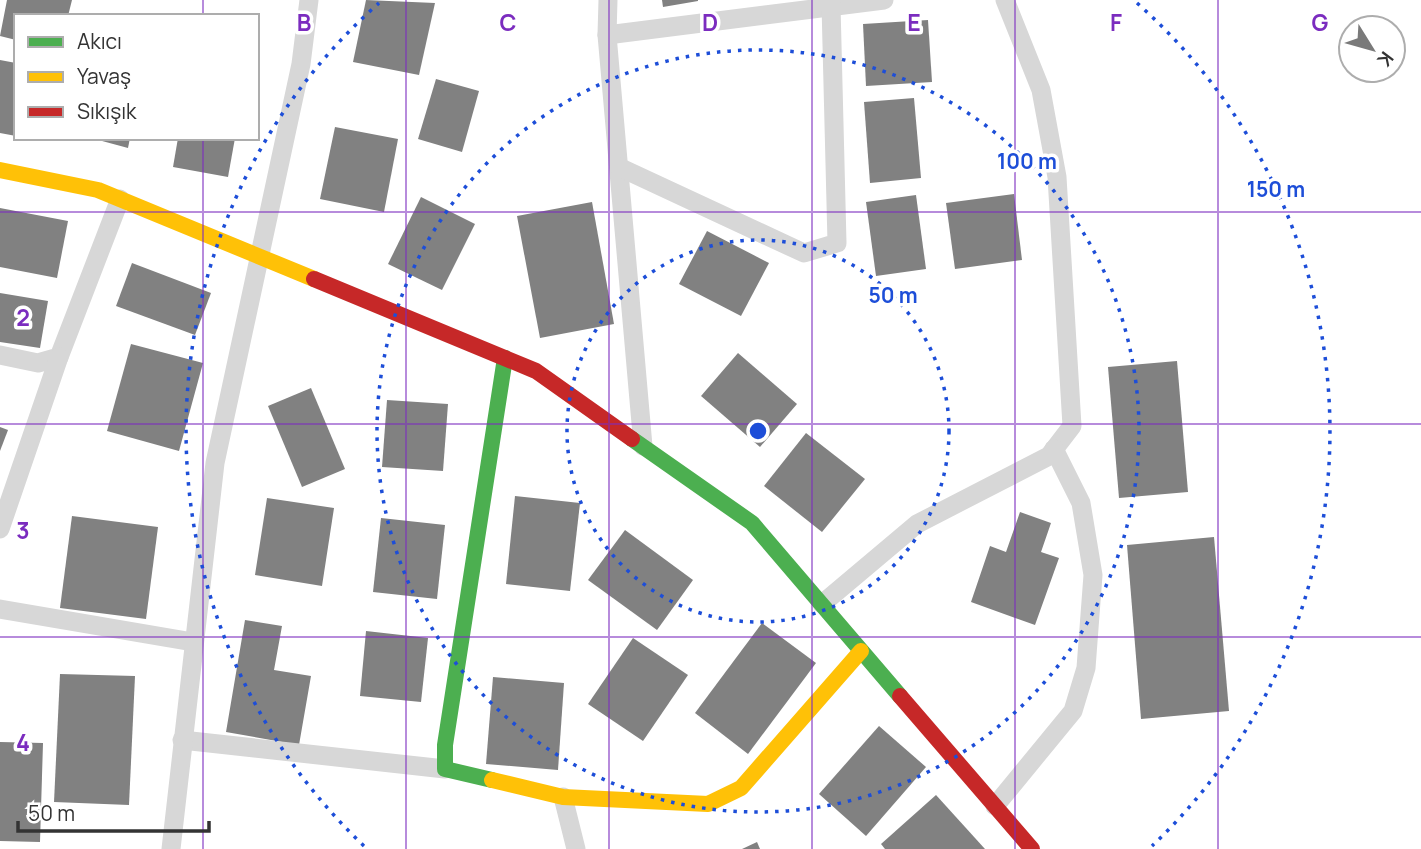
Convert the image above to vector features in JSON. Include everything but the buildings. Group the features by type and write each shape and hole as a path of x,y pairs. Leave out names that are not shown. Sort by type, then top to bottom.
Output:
{"street":[{"path":"171,849 215,463 301,64 309,0"},
{"path":"608,0 607,35 643,446"},
{"path":"607,35 884,0"},
{"path":"822,604 917,524 1049,456 1072,426 1057,177 1041,90 1005,0"},
{"path":"619,167 804,253 837,243 831,5"},
{"path":"0,170 98,190 120,198 536,371 752,523 1032,849"},
{"path":"0,528 59,357 120,198"},
{"path":"0,355 38,363 59,357"},
{"path":"445,769 444,745 505,358"},
{"path":"995,806 1073,711 1086,668 1093,575 1081,503 1054,449"},
{"path":"0,609 194,642"},
{"path":"182,740 445,769 563,797 708,804 741,788 861,651"},
{"path":"563,797 576,849"}],"traffic: fast":[{"path":"492,780 445,769 445,745 505,358"},
{"path":"632,439 752,523 900,696"}],"traffic: slow":[{"path":"0,170 98,190 314,279"},
{"path":"492,780 563,797 708,804 741,788 861,651"}],"traffic: jam":[{"path":"314,279 536,371 632,439"},
{"path":"900,696 1032,849"}]}
